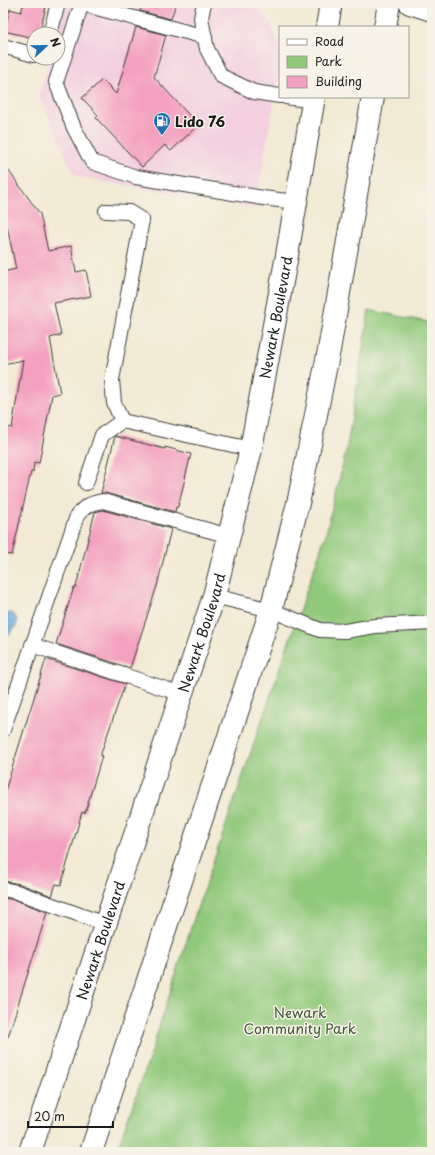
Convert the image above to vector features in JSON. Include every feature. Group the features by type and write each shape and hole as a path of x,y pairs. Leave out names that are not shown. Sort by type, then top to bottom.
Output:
{"main road":[{"path":"327,26 331,3"},
{"path":"385,26 389,3"},
{"path":"410,3 432,10"},
{"path":"91,1152 271,610 299,499 324,373 373,98"},
{"name":"Newark Boulevard","path":"30,1152 104,924 214,596 251,449 314,99"}],"lane":[{"path":"52,26 58,3"},
{"path":"204,3 201,18 207,49 221,76 254,92 279,96"},
{"path":"205,37 82,4 56,82 74,128 92,162 136,177 295,202"},
{"path":"3,46 26,53"},
{"path":"300,98 314,99"},
{"path":"106,211 129,212 142,220 112,380 114,403 122,421"},
{"path":"86,483 102,435 122,421 251,449"},
{"path":"3,730 77,516 82,509 89,504 103,501 229,536"},
{"path":"214,596 271,610 320,630 345,631 375,626 432,623"},
{"path":"32,645 181,694"},
{"path":"3,889 17,892 104,924"}],"shaded area":[{"name":"Lido 76","path":"65,3 253,3 270,22 279,44 279,74 255,208 75,176 39,95 47,66 66,66 66,26 58,26"}],"green space":[{"name":"Newark Community Park","path":"369,310 432,323 432,1152 116,1152 145,1071 197,909 326,534 347,447"}],"water":[{"path":"12,613 16,617 17,624 3,640 3,614"}],"building":[{"path":"24,3 47,3 41,26 26,26 26,36 4,31 10,9 21,12"},
{"path":"143,3 176,3 171,19 140,11"},
{"path":"136,27 166,35 154,77 198,125 171,151 165,145 142,167 96,118 98,115 82,98 102,80 116,94"},
{"path":"3,163 40,214 48,251 71,246 76,272 86,270 91,296 54,303 61,335 50,338 60,393 52,395 39,463 34,462 33,472 31,472 12,555 3,554 3,427 12,428 23,360 3,364 3,272 16,269 7,226 3,220"},
{"path":"115,436 191,454 178,507 176,507 175,512 101,493"},
{"path":"103,510 171,529 157,586 130,668 56,644 74,587 76,587 95,512"},
{"path":"46,659 125,684 100,756 102,756 85,813 82,812 61,885 56,884 52,896 20,884 3,881 3,797"},
{"path":"3,898 15,900 47,912 8,1037 3,1036"}],"place":[{"name":"Lido 76","path":"162,136"}]}
